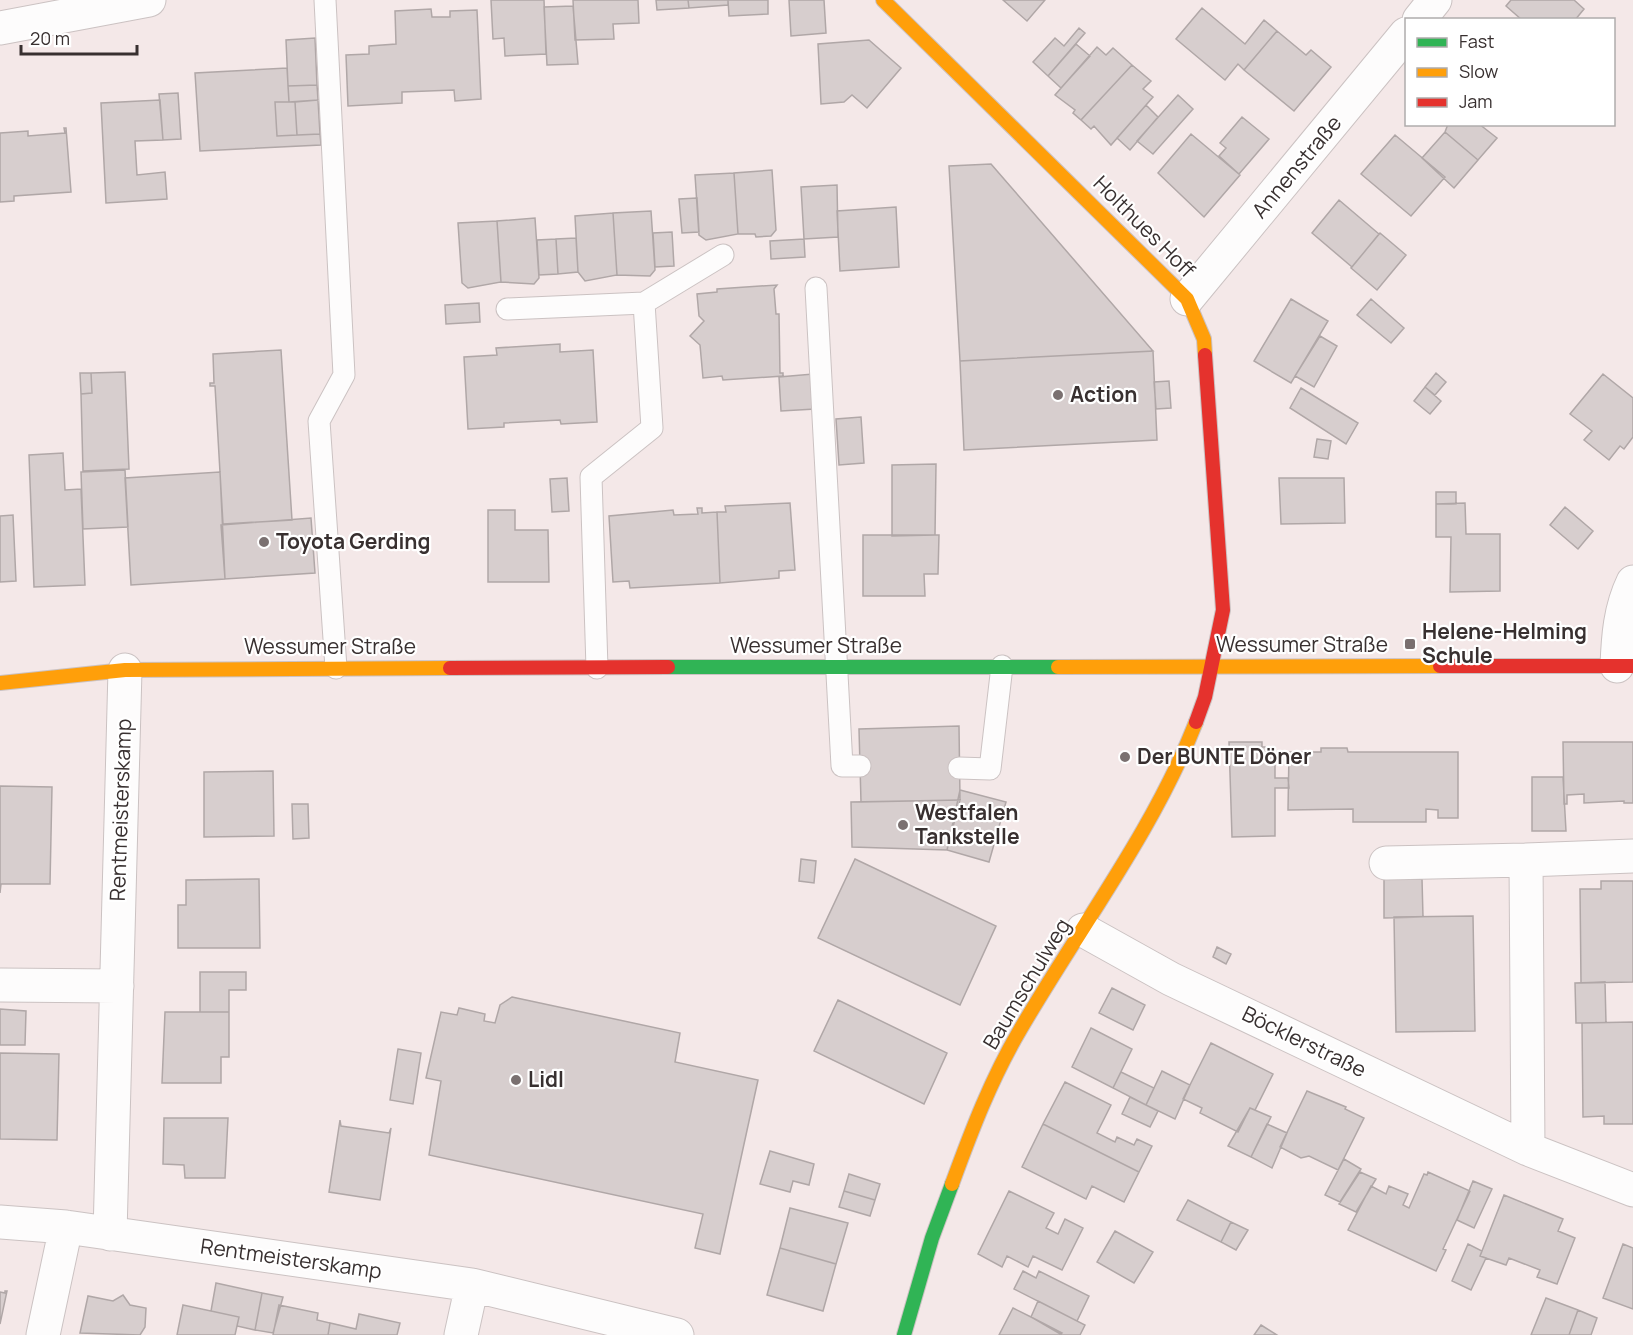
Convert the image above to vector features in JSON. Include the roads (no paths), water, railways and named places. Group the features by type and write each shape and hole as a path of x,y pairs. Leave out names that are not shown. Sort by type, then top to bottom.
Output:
{"street":[{"path":"0,28 149,0"},
{"name":"Holthues Hoff","path":"883,0 1187,299 1204,339 1223,610 1213,667"},
{"path":"1421,18 1435,0"},
{"name":"Annenstraße","path":"1187,299 1405,36"},
{"path":"1625,666 1618,636 1625,599 1633,582"},
{"name":"Wessumer Straße","path":"0,683 125,670 1625,666"},
{"name":"Baumschulweg","path":"904,1335 932,1238 975,1120 1020,1031 1083,930 1177,770 1205,697 1213,667"},
{"name":"Rentmeisterskamp","path":"110,1234 125,670"},
{"path":"1386,863 1633,856"},
{"path":"1526,860 1528,1149"},
{"name":"Böcklerstraße","path":"1083,930 1172,979 1528,1149 1633,1190"},
{"path":"0,986 117,986"},
{"name":"Rentmeisterskamp","path":"0,1222 66,1227 472,1285 676,1335"},
{"path":"43,1335 66,1227"},
{"path":"461,1335 472,1285"}],"lane":[{"path":"325,0 344,375 319,421 336,668"},
{"path":"507,309 644,303 723,255"},
{"path":"816,288 842,766 860,766"},
{"path":"597,668 591,477 652,428 644,303"},
{"path":"959,768 990,769 1002,666"}],"place":[{"name":"Action","path":"1058,395"},
{"name":"Toyota Gerding","path":"264,542"},
{"name":"Helene-Helming Schule","path":"1410,644"},
{"name":"Der BUNTE Döner","path":"1125,757"},
{"name":"Westfalen Tankstelle","path":"903,825"},
{"name":"Lidl","path":"516,1080"}]}
